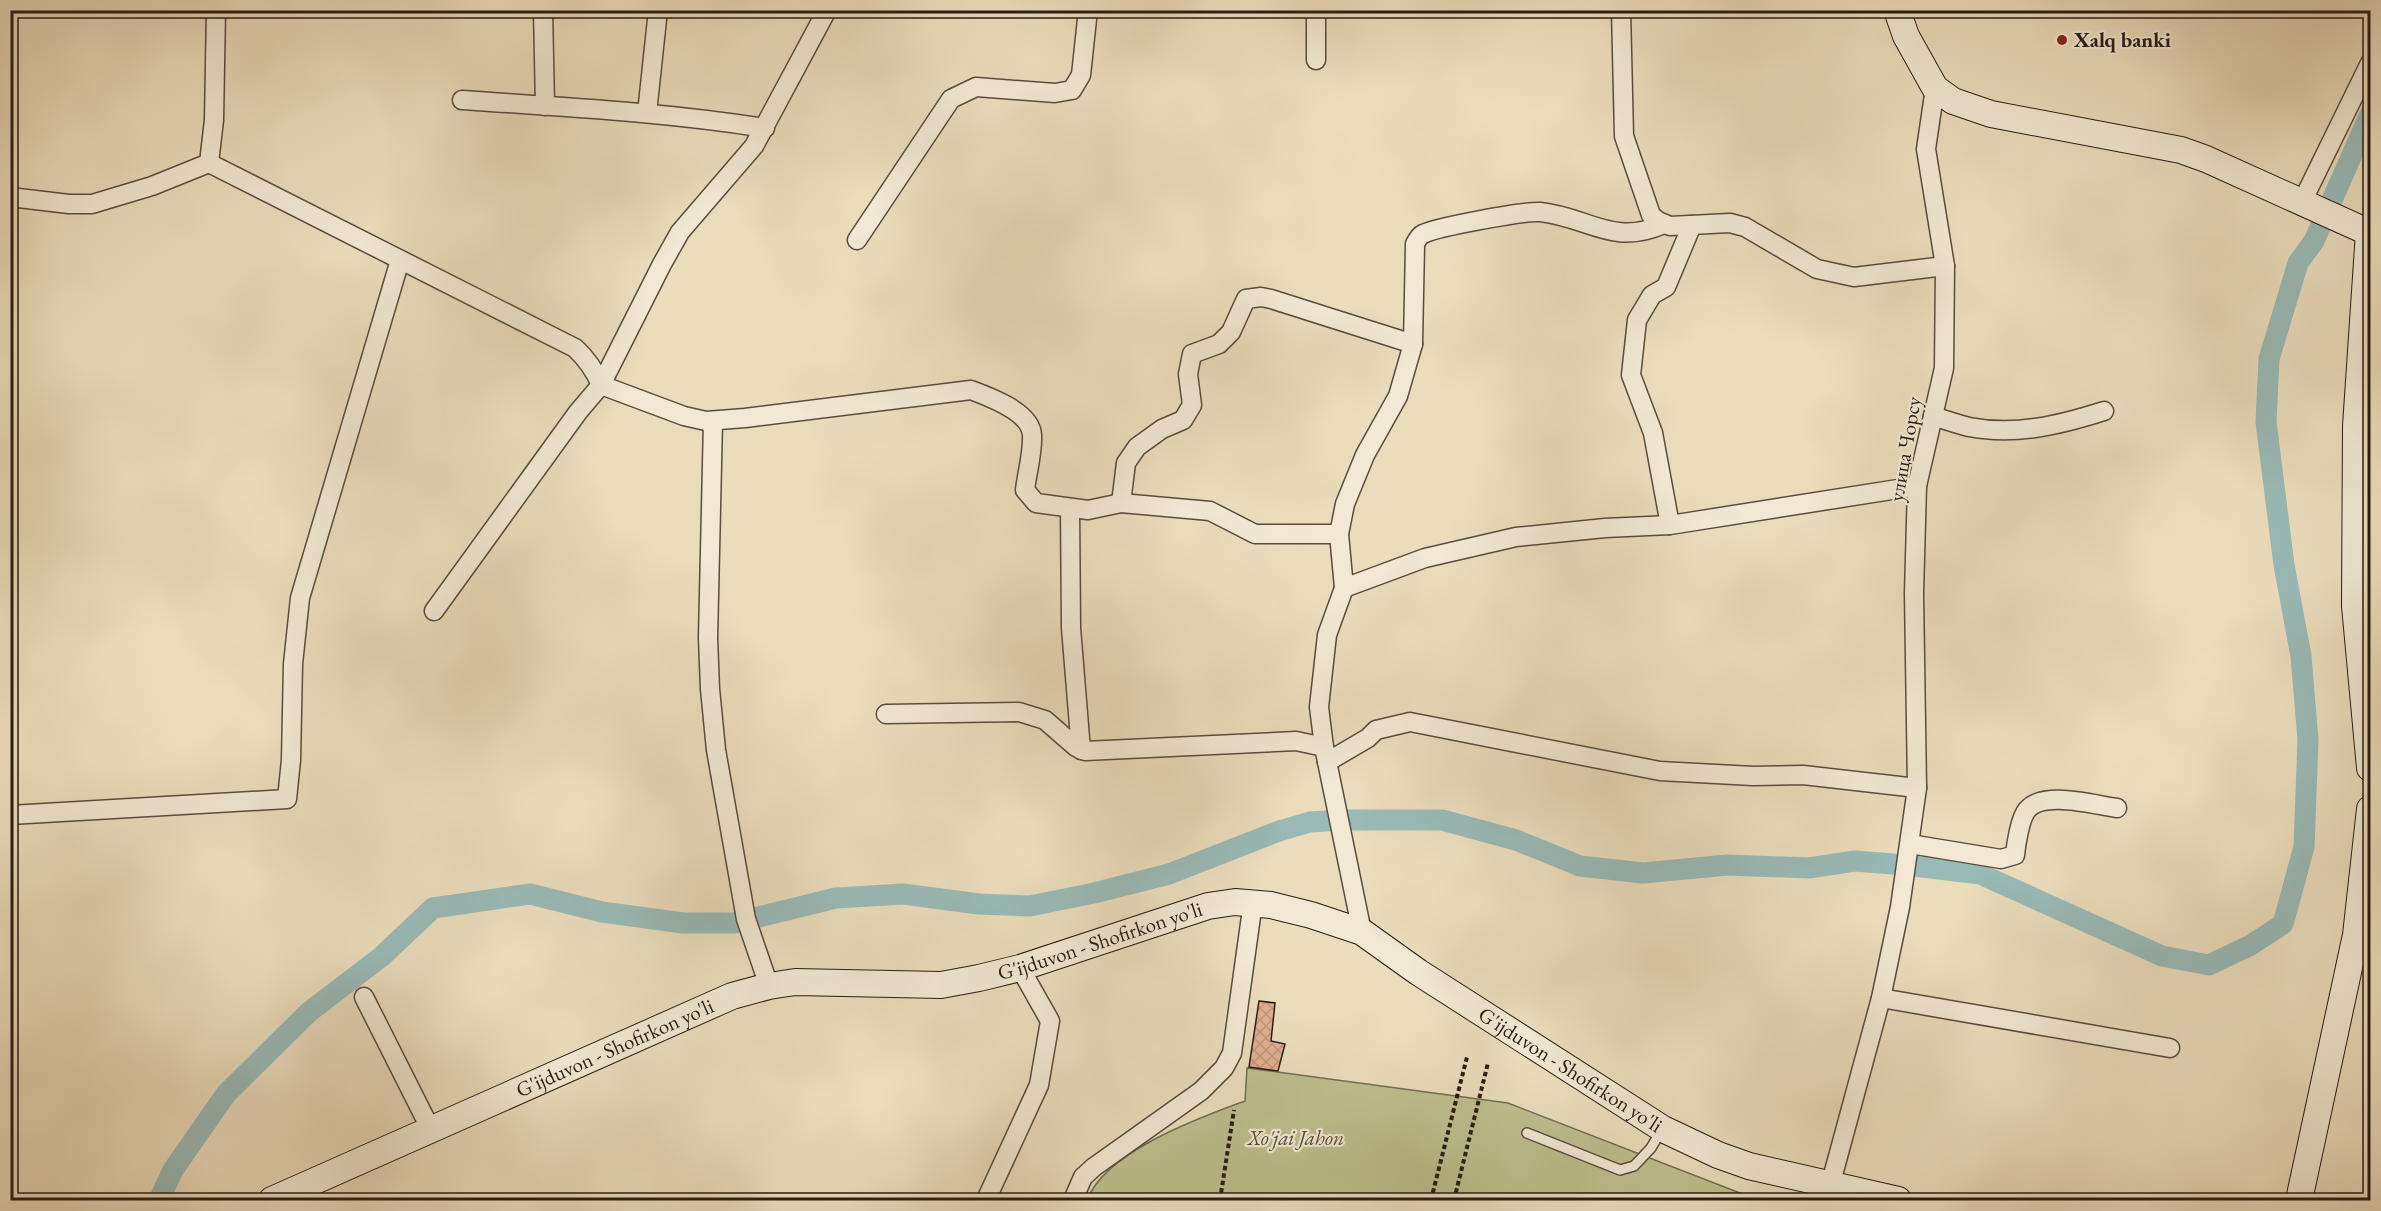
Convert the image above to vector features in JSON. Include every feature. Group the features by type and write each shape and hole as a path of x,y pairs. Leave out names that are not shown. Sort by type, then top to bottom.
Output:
{"main road":[{"path":"1897,10 1906,36 1935,88 1953,101 1991,114 2181,150 2369,232 2356,426 2355,606 2370,768"},
{"path":"2300,1200 2356,935 2370,809"},
{"name":"G'ijduvon - Shofirkon yo'li","path":"272,1200 732,996 769,986 814,982 941,985 979,978 1020,968 1209,906 1235,902 1291,909 1362,932 1418,972 1663,1129 1718,1155 1749,1166 1898,1200"}],"street":[{"path":"209,163 214,120 216,10"},
{"path":"543,10 545,105"},
{"path":"647,113 658,10"},
{"path":"434,611 578,412 601,385 680,232 744,160 765,128 826,10"},
{"path":"857,240 951,99 976,87 1055,93 1072,90 1082,75 1088,10"},
{"path":"1316,10 1316,60"},
{"path":"1621,10 1624,136 1652,215 1664,225"},
{"path":"2301,202 2370,63"},
{"name":"улица Чорсу","path":"1830,1186 1881,998 1900,907 1917,788 1914,604 1917,486 1944,368 1945,266 1926,149 1935,88"},
{"path":"462,100 702,118 765,128"},
{"path":"10,198 92,204 152,186 209,163 576,348 587,361 601,385 684,416 713,421 972,390 995,398 1027,420 1032,434 1025,490 1036,503 1088,510 1121,504 1210,511 1255,534 1339,534"},
{"path":"1362,932 1325,754 1319,707 1327,635 1344,588 1339,534 1345,504 1365,455 1398,396 1413,344 1415,244 1420,235 1438,228 1537,212 1556,215 1621,234 1648,231 1664,225 1730,223 1745,227 1817,269 1854,277 1945,266"},
{"path":"1670,525 1653,434 1631,375 1637,320 1652,295 1666,287 1692,225"},
{"path":"10,815 287,799 291,760 293,664 300,598 400,260"},
{"path":"1121,504 1126,463 1137,447 1162,429 1183,420 1192,405 1188,374 1192,354 1219,344 1231,332 1246,299 1261,297 1271,299 1413,344"},
{"path":"1933,416 1970,427 2037,429 2104,411"},
{"path":"713,421 708,639 716,750 748,924 769,986"},
{"path":"1344,588 1425,558 1516,537 1605,528 1670,525 1917,486"},
{"path":"1070,508 1071,627 1081,750"},
{"path":"886,714 1019,712 1045,720 1081,750 1296,741 1325,754 1368,738 1376,730 1410,722 1651,770 1753,776 1803,775 1917,788"},
{"path":"1909,850 2001,859 2015,855 2025,811 2036,802 2050,799 2117,808"},
{"path":"1073,1200 1083,1178 1094,1167 1201,1091 1228,1062 1232,1053 1253,903"},
{"path":"986,1200 1039,1085 1050,1021 1020,968"},
{"path":"364,997 431,1130"},
{"path":"1881,998 2170,1048"}],"lane":[{"path":"1527,1133 1620,1170 1635,1166 1651,1148 1663,1129"}],"path":[{"path":"1431,1200 1467,1057"},
{"path":"1454,1200 1488,1063"},
{"path":"1220,1200 1234,1110"}],"green space":[{"name":"Xo'jai Jahon","path":"1247,1068 1508,1103 1758,1200 1087,1200 1097,1182 1113,1166 1133,1152 1180,1127 1245,1101"}],"building":[{"path":"1259,1001 1275,1003 1271,1041 1285,1044 1278,1071 1249,1067"}],"waterway":[{"path":"159,1200 173,1170 226,1094 309,1012 381,957 433,908 530,894 602,912 683,923 734,923 836,898 903,894 979,904 1030,906 1169,874 1279,831 1310,822 1442,820 1516,840 1580,866 1643,873 1727,865 1809,868 1855,861 1980,874 2162,956 2209,965 2251,945 2283,924 2304,847 2308,740 2301,656 2284,565 2266,422 2269,359 2298,263 2314,241 2370,114"}],"place":[{"name":"Xalq banki","path":"2062,40"}]}
